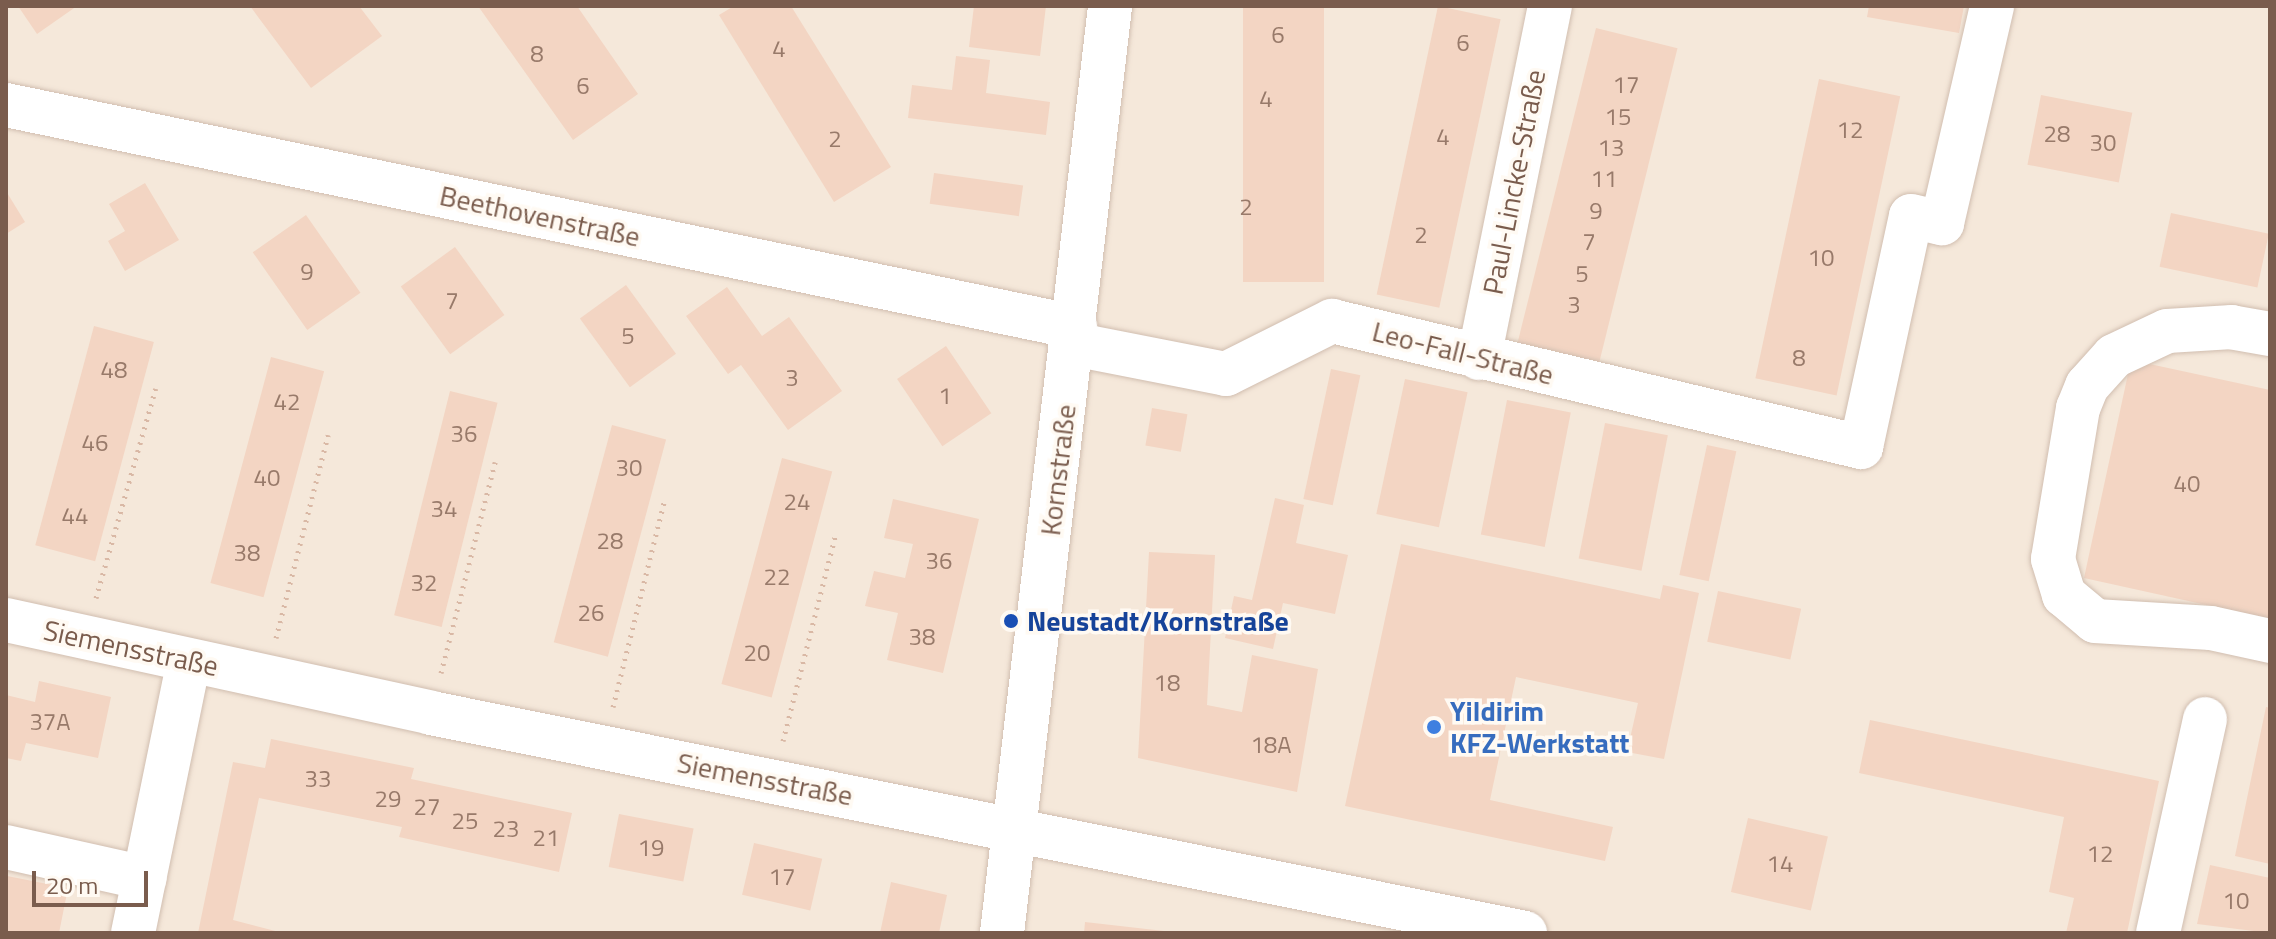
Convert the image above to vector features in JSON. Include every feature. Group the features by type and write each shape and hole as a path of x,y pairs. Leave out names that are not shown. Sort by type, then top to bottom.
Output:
{"street":[{"name":"Kornstraße","path":"1002,933 1074,336 1110,6"},
{"name":"Paul-Lincke-Straße","path":"1479,358 1550,6"},
{"name":"Leo-Fall-Straße","path":"1074,336 1226,374 1332,321 1861,447 1911,216 1942,223 1992,6"},
{"name":"Beethovenstraße","path":"6,105 1074,336"},
{"path":"2270,334 2188,328 2167,331 2114,356 2087,386 2078,408 2053,559 2064,595 2095,621 2211,628 2270,641"},
{"name":"Siemensstraße","path":"6,620 431,713 1015,829 1505,931"},
{"path":"133,933 189,661"},
{"path":"2158,933 2205,719"},
{"path":"6,847 145,878"}],"path":[{"path":"84,637 156,388"},
{"path":"265,677 328,435"},
{"path":"431,713 495,462"},
{"path":"603,747 665,498"},
{"path":"773,781 835,537"}],"shaded area":[{"path":"6,6 2270,6 2270,933 6,933"}],"building":[{"path":"18,6 77,6 37,34"},
{"path":"250,6 359,6 382,36 311,88"},
{"path":"478,6 577,6 638,94 573,140"},
{"path":"734,6 791,6 891,167 834,202 719,15"},
{"path":"974,6 1046,6 1040,56 969,47"},
{"path":"1243,6 1324,6 1324,282 1243,282"},
{"path":"1438,6 1501,19 1439,308 1377,295"},
{"path":"1869,6 1964,6 1959,33 1867,17"},
{"path":"1596,28 1678,48 1599,363 1518,342"},
{"path":"956,56 990,60 986,93 1050,102 1046,135 908,118 912,85 952,90"},
{"path":"1819,79 1900,96 1837,396 1755,378"},
{"path":"2041,95 2132,113 2119,182 2027,165"},
{"path":"934,173 1023,186 1019,216 930,204"},
{"path":"145,183 179,240 125,271 108,241 125,231 109,204"},
{"path":"6,191 25,222 6,234"},
{"path":"2171,213 2269,234 2257,288 2160,267"},
{"path":"306,215 360,293 307,330 253,252"},
{"path":"455,247 504,315 450,354 401,286"},
{"path":"626,285 676,354 630,387 580,319"},
{"path":"727,287 762,336 789,317 842,391 788,430 741,365 728,374 686,316"},
{"path":"94,326 154,342 95,561 35,545"},
{"path":"946,346 991,413 942,446 897,379"},
{"path":"271,357 324,371 264,597 210,583"},
{"path":"2131,360 2270,390 2270,619 2084,578"},
{"path":"1331,369 1360,375 1333,505 1303,499"},
{"path":"1405,379 1468,392 1439,527 1376,514"},
{"path":"450,391 498,403 442,627 394,615"},
{"path":"1507,400 1571,412 1545,547 1481,534"},
{"path":"1152,408 1187,414 1181,452 1145,445"},
{"path":"1605,423 1668,435 1641,571 1579,558"},
{"path":"612,425 666,439 608,657 554,642"},
{"path":"1707,445 1736,451 1709,581 1679,575"},
{"path":"782,458 832,471 772,697 721,684"},
{"path":"1275,498 1304,505 1296,543 1348,555 1335,614 1283,603 1273,649 1225,638 1234,596 1252,600"},
{"path":"893,499 979,519 943,673 887,660 898,613 865,606 874,571 905,578 913,544 884,538"},
{"name":"Yildirim KFZ-Werkstatt","path":"1401,544 1660,599 1663,585 1699,593 1664,759 1627,752 1638,703 1516,677 1490,800 1613,827 1605,861 1345,806"},
{"path":"1149,552 1215,555 1207,705 1242,712 1252,655 1318,669 1297,792 1138,758"},
{"path":"1718,591 1801,609 1790,660 1707,642"},
{"path":"39,681 111,697 98,758 26,743 21,761 6,758 6,695 35,702"},
{"path":"2266,707 2270,708 2270,864 2235,856"},
{"path":"1870,720 2159,781 2127,933 2066,933 2074,898 2049,892 2064,817 1859,773"},
{"path":"271,739 414,768 411,779 572,813 559,872 399,837 402,827 259,798 233,920 283,933 198,933 233,762 265,768"},
{"path":"619,814 694,829 683,882 609,867"},
{"path":"1748,818 1828,836 1811,910 1731,892"},
{"path":"754,843 822,859 810,910 742,895"},
{"path":"2210,865 2270,878 2270,933 2197,924"},
{"path":"7,876 68,888 59,933 6,933"},
{"path":"891,882 947,895 939,933 880,933"},
{"path":"1085,922 1164,931 1164,933 1084,933"}],"place":[{"name":"Neustadt/Kornstraße","path":"1011,621"},
{"name":"Yildirim KFZ-Werkstatt","path":"1434,727"}]}
